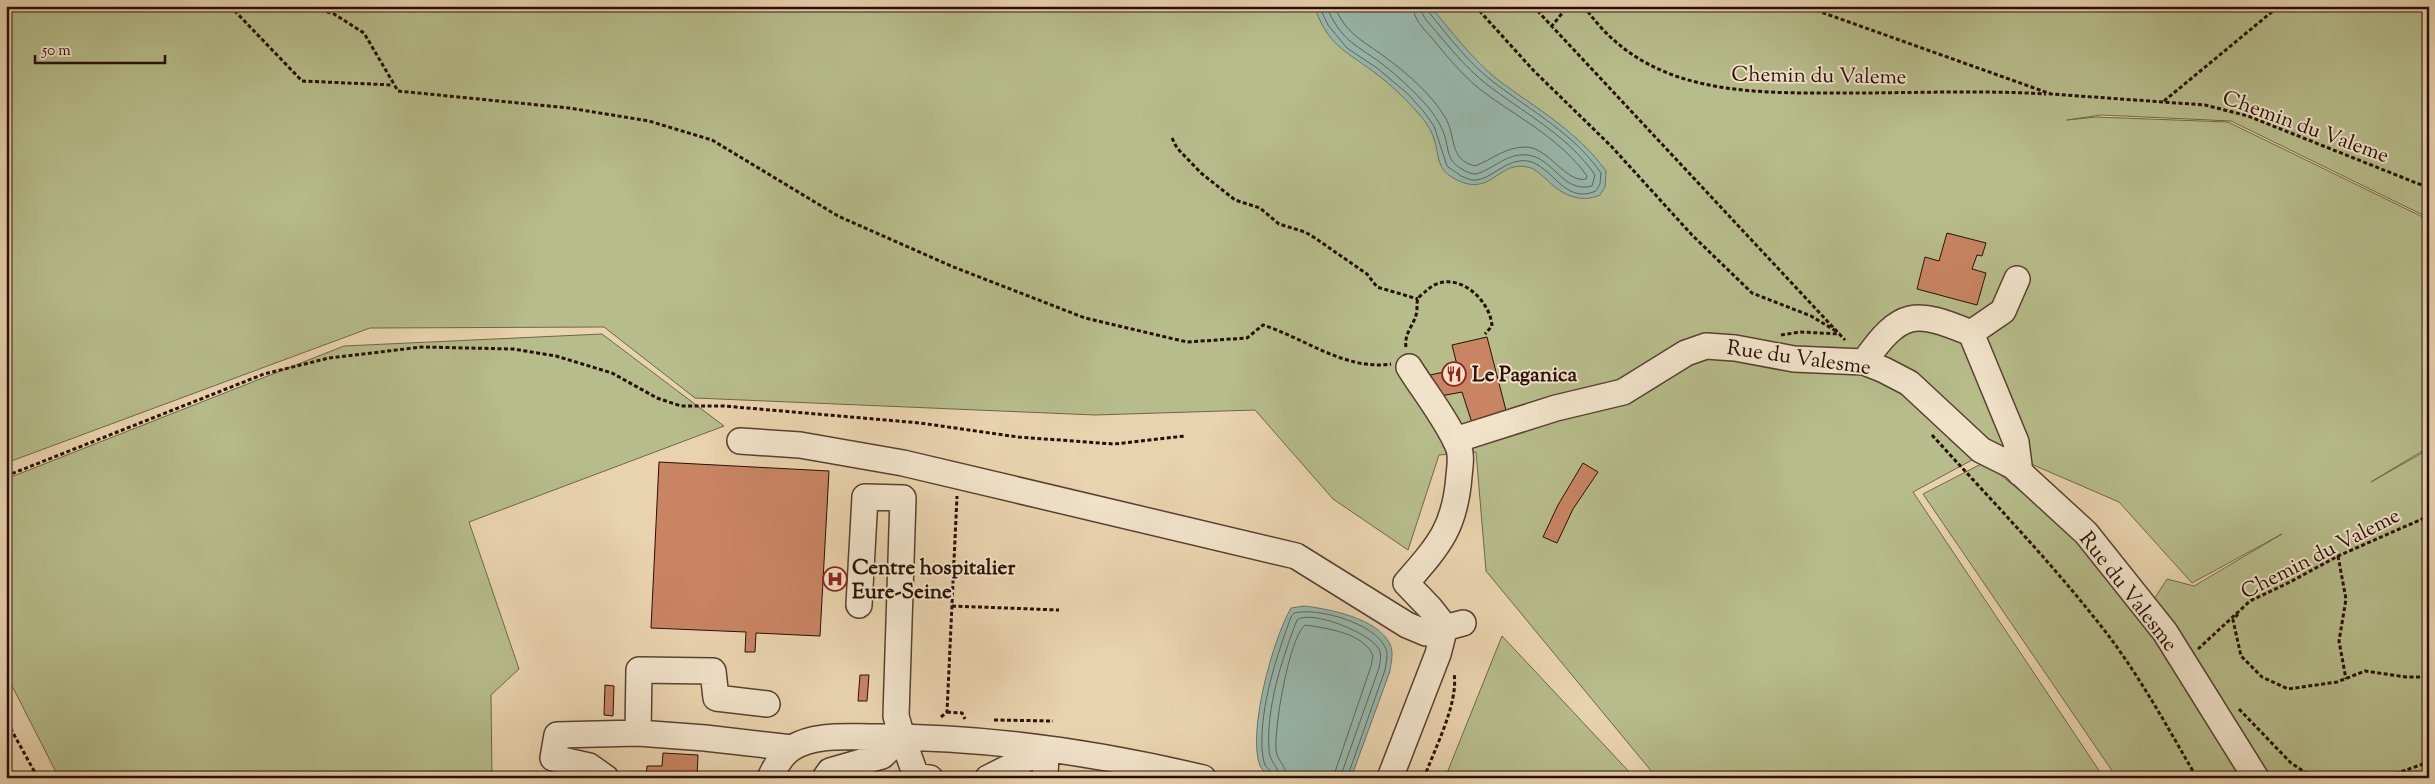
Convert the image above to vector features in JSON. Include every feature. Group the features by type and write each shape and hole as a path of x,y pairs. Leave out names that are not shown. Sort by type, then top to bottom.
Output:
{"street":[{"path":"1971,333 2003,310 2017,279"},
{"path":"1864,362 1874,348 1900,322 1918,317 1936,319 1971,333 2016,442 2020,473"},
{"name":"Rue du Valesme","path":"1455,440 1556,408 1613,396 1632,387 1686,353 1706,346 1734,348 1794,359 1864,362 1909,384 1981,450 2013,466 2086,533 2103,552 2187,665 2256,778"},
{"path":"1409,367 1455,440 1461,457 1457,502 1446,534 1438,551 1406,583 1430,608 1454,625"},
{"path":"740,441 800,445 903,463 1296,556 1407,625 1426,633 1454,625"},
{"path":"859,605 865,497 902,498 891,708 896,716 916,776 930,778"},
{"path":"1390,778 1438,654 1454,625"},
{"path":"638,732 639,670 713,671 716,698 768,704"},
{"path":"606,778 589,766 553,758 557,735 638,732 792,748"},
{"path":"825,778 830,771 882,756 902,737"},
{"path":"770,778 776,765 792,748 815,739 902,737 998,742 1188,776"},
{"path":"988,778 1046,750"},
{"path":"1045,778 1046,750"}],"path":[{"path":"230,6 302,81 394,85"},
{"path":"308,6 334,14 364,33 398,91 569,108 649,121 712,140 838,216 951,266 1085,318 1187,342 1247,338 1263,325 1289,333 1349,362 1377,366 1391,364 1409,367 1405,342 1416,314 1418,299 1432,285 1449,281 1474,291 1491,315 1492,326 1485,334"},
{"path":"1475,6 1534,71 1612,146 1692,235 1752,293 1811,316 1840,334"},
{"path":"1551,27 1568,6"},
{"name":"Chemin du Valeme","path":"1584,6 1612,40 1642,62 1681,78 1718,88 1772,93 2051,94 2090,96 2130,98 2051,94"},
{"path":"1804,6 2051,94"},
{"path":"2164,101 2279,6"},
{"name":"Chemin du Valeme","path":"2051,94 2205,105 2248,116 2429,188"},
{"path":"1172,138 1177,148 1200,173 1234,200 1260,208 1279,224 1305,232 1315,238 1367,274 1377,287 1418,299"},
{"path":"6,476 264,374 329,358 422,347 513,348 556,356 612,373 657,398 681,406 724,406 851,416 1018,437 1114,444 1185,436"},
{"path":"930,738 931,727 947,712 957,492"},
{"name":"Chemin du Valeme","path":"2187,665 2193,654 2250,600 2290,582 2338,556 2429,516"},
{"path":"2338,556 2346,599 2339,641 2346,679"},
{"path":"2250,600 2233,620 2241,656 2262,677 2288,689 2338,682 2365,671 2406,677 2429,677"},
{"path":"952,606 1059,610"},
{"path":"1424,778 1449,710 1455,680 1452,661 1438,654"},
{"path":"2238,707 2291,763 2314,778"},
{"path":"947,712 962,713 963,719 971,719"},
{"path":"6,716 12,731 38,778"},
{"path":"990,720 1053,721"},
{"path":"2383,778 2429,762"}],"green space":[{"path":"6,6 2429,6 2429,218 2231,121 2101,115 2067,120 2096,117 2228,122 2429,220 2429,447 2371,482 2429,449 2429,778 2117,778 1923,494 1985,462 2076,537 2142,618 2167,579 2194,586 2282,534 2192,583 2119,502 1994,448 1913,492 2104,778 1657,778 1486,571 1476,452 1439,455 1408,550 1333,499 1255,410 1095,415 695,398 604,327 370,328 6,463"},
{"path":"602,334 724,426 469,522 519,669 491,695 492,778 59,778 6,674 6,479 344,346"},
{"path":"1502,636 1635,778 1445,778"}],"water":[{"path":"1314,6 1430,6 1462,45 1489,72 1556,121 1595,157 1606,171 1605,187 1600,195 1592,198 1571,196 1558,189 1535,170 1527,167 1516,166 1484,183 1475,185 1464,183 1450,176 1440,164 1433,135 1423,119 1392,86 1346,52 1331,38 1319,19"},
{"path":"1304,606 1339,612 1364,621 1384,635 1391,647 1390,671 1351,778 1270,778 1260,766 1257,751 1259,709 1270,663 1284,622 1291,608"}],"building":[{"path":"1947,233 1986,243 1982,256 1977,255 1972,269 1986,273 1977,305 1917,289 1925,257 1939,261"},
{"path":"1487,337 1508,418 1473,426 1462,392 1435,397 1430,375 1458,369 1452,345"},
{"path":"659,462 829,471 820,636 756,633 755,652 745,652 746,632 651,628"},
{"path":"1583,463 1598,472 1573,509 1557,543 1543,537 1558,505"},
{"path":"860,675 869,675 867,701 858,701"},
{"path":"605,685 614,686 613,716 604,715"},
{"path":"663,753 698,755 697,778 646,778 647,766 662,766"}],"place":[{"name":"Le Paganica","path":"1454,374"},
{"name":"Centre hospitalier Eure-Seine","path":"835,579"}]}
